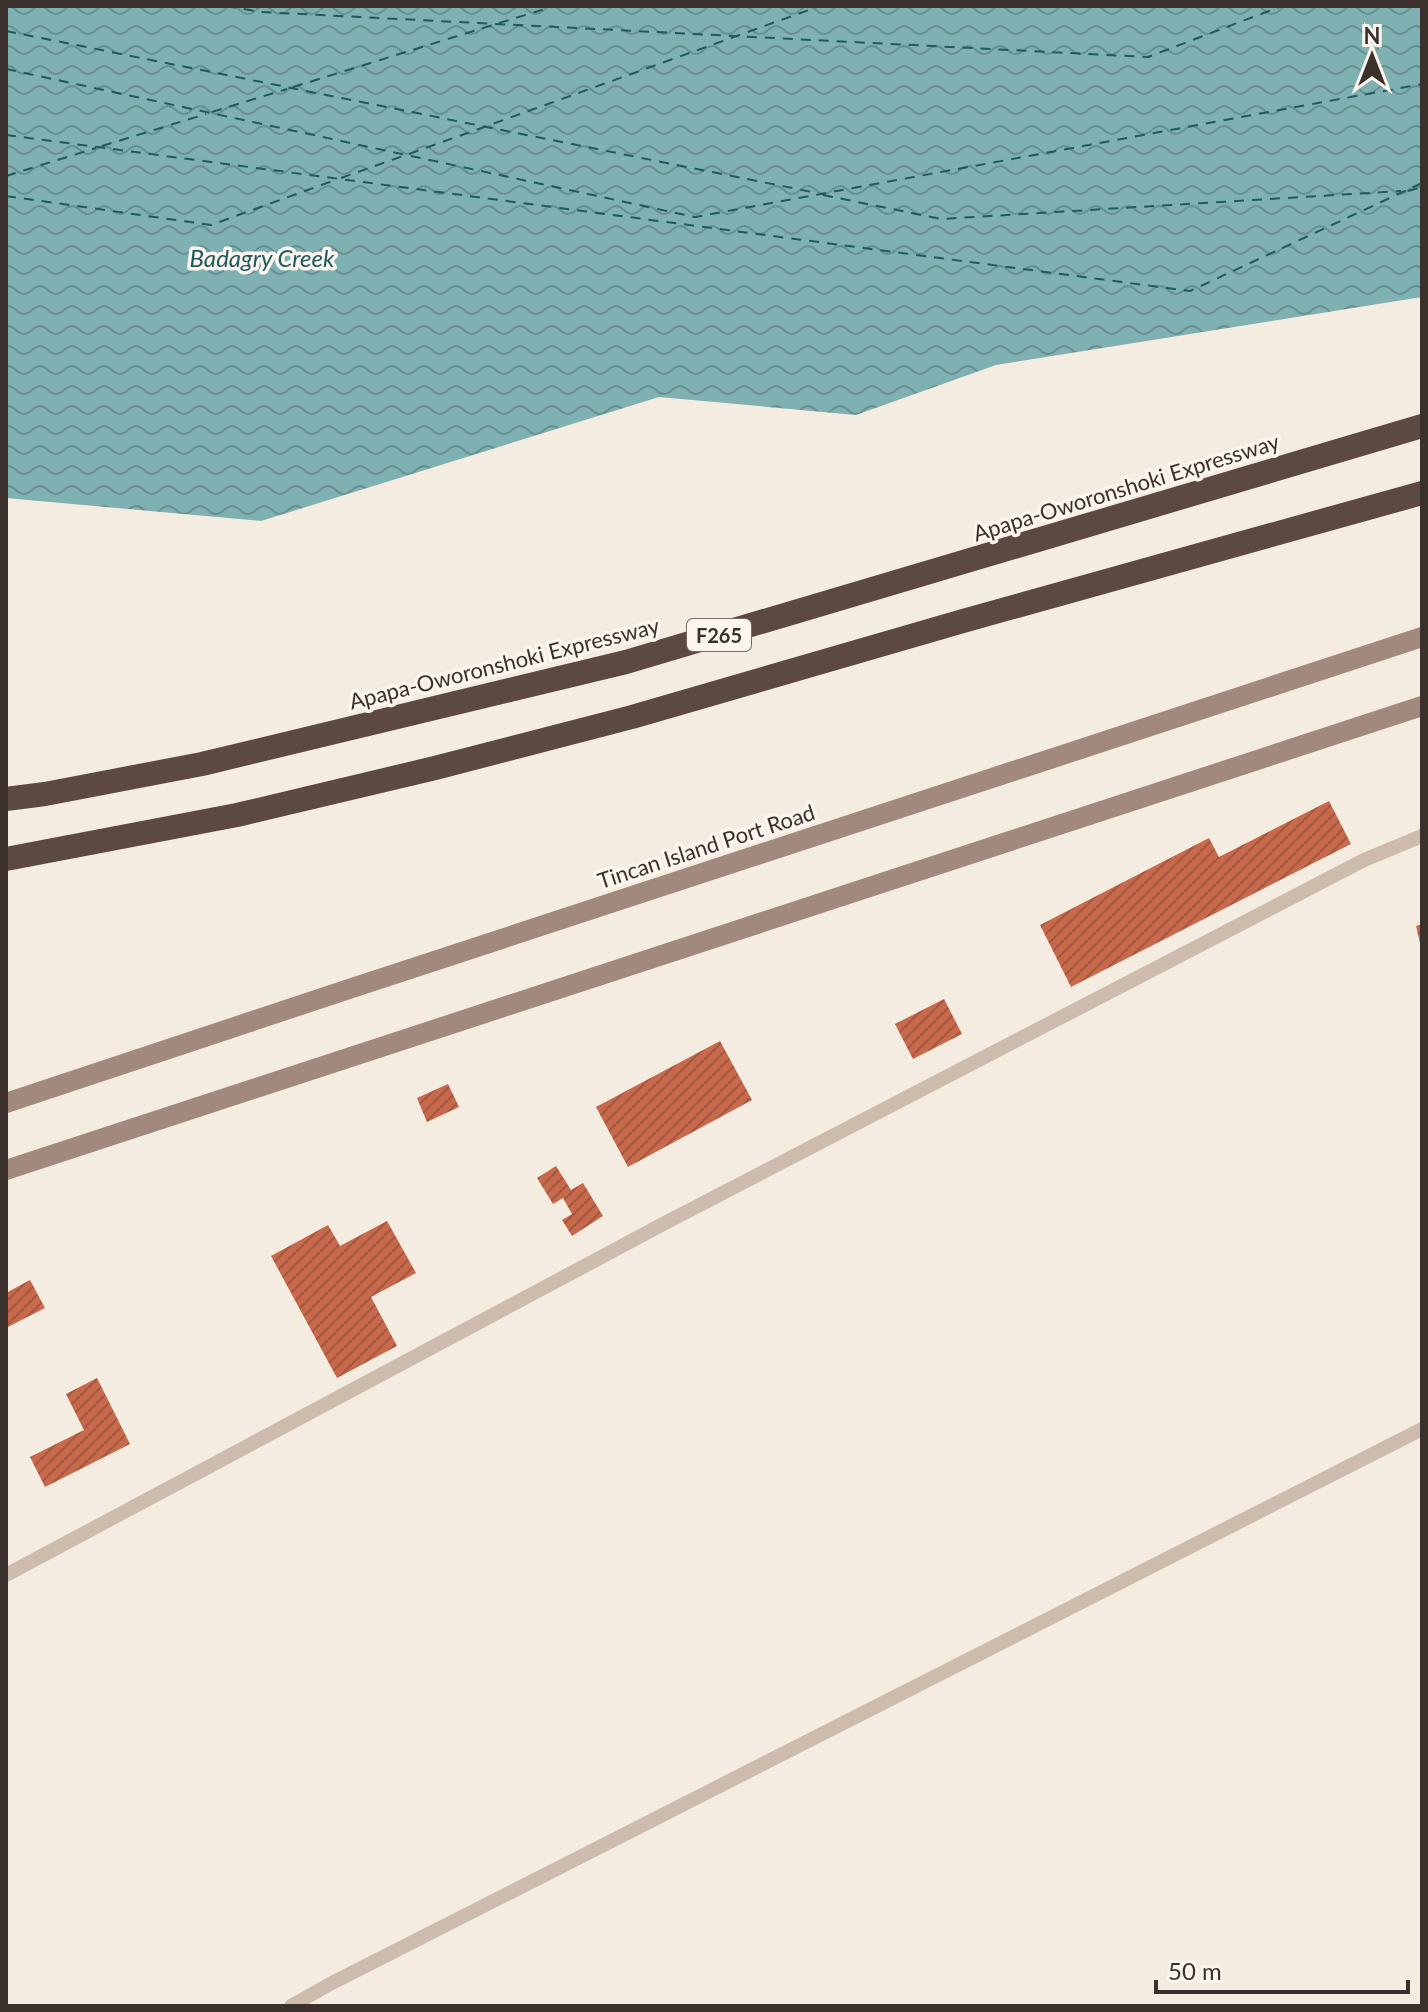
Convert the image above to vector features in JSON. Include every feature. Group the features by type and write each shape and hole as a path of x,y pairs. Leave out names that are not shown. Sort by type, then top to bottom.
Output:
{"highway":[{"name":"Apapa-Oworonshoki Expressway","path":"6,799 202,764 626,662 1422,426"},
{"name":"F265","path":"6,859 237,815 602,725 1422,493"}],"street":[{"name":"Tincan Island Port Road","path":"6,1103 1422,637"},
{"path":"6,1170 1422,706"}],"lane":[{"path":"6,1575 665,1223 1364,860 1422,836"},
{"path":"291,2006 1422,1429"}],"water":[{"name":"Badagry Creek","path":"6,6 1422,6 1422,297 996,365 856,415 659,397 261,521 6,498"}],"building":[{"path":"1329,801 1351,844 1071,987 1040,925 1209,838 1219,857"},
{"path":"1422,924 1422,947 1421,947 1416,926"},
{"path":"944,999 962,1034 913,1059 895,1024"},
{"path":"720,1041 752,1100 628,1167 596,1107"},
{"path":"448,1084 459,1107 427,1122 417,1098"},
{"path":"556,1166 571,1190 583,1183 603,1216 572,1236 562,1220 572,1214 563,1198 553,1204 537,1178"},
{"path":"387,1221 416,1273 371,1297 397,1346 337,1378 271,1256 328,1225 340,1246"},
{"path":"30,1280 45,1308 6,1328 6,1293"},
{"path":"97,1378 130,1444 45,1487 30,1457 84,1430 66,1394"}],"ferry route":[{"path":"226,6 261,12 1148,57 1282,6"},
{"path":"499,23 555,6"},
{"path":"409,154 820,6"},
{"path":"293,87 493,25"},
{"path":"6,31 817,193"},
{"path":"6,69 695,217 1422,84"},
{"path":"212,112 287,89"},
{"path":"102,146 206,114"},
{"path":"6,135 1190,291 1422,183"},
{"path":"6,176 96,148"},
{"path":"341,178 403,156"},
{"path":"6,196 211,225 335,180"},
{"path":"1408,191 1422,187"},
{"path":"823,195 941,219 1401,191"}]}
